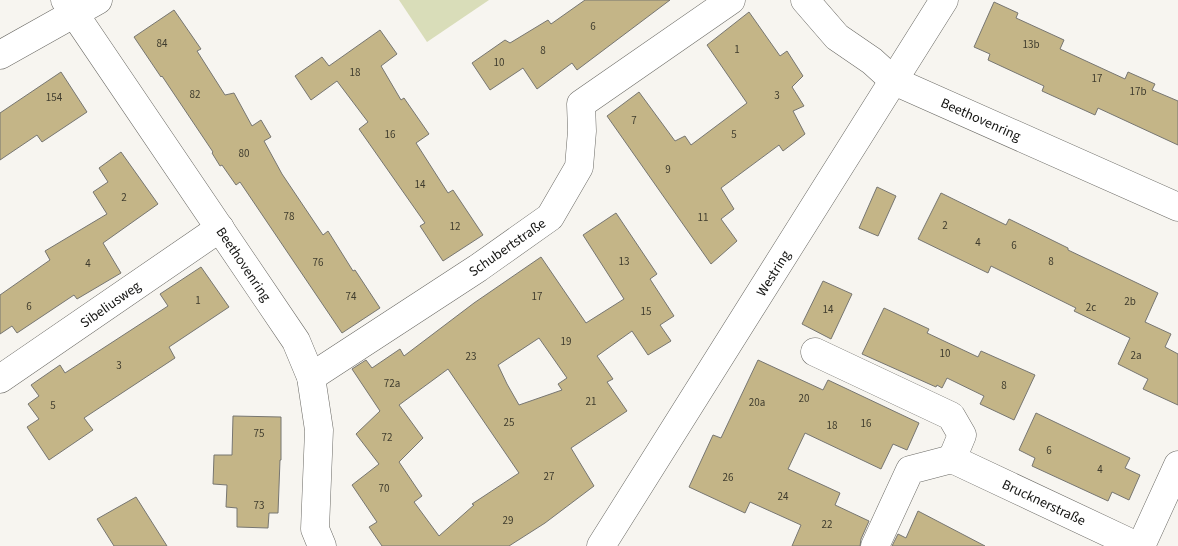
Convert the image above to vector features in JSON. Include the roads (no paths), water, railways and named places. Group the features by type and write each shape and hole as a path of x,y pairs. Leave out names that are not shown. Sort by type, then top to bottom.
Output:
{"street":[{"path":"0,56 69,7 98,0"},
{"name":"Schubertstraße","path":"311,378 550,217 579,167 582,131 581,104 731,0"},
{"name":"Beethovenring","path":"805,0 837,37 872,61 894,81 1178,207"},
{"name":"Westring","path":"601,546 944,0"},
{"name":"Beethovenring","path":"69,7 296,340 311,378 319,430 315,529 322,546"},
{"name":"Sibeliusweg","path":"0,379 220,228"},
{"path":"815,352 950,416 962,435 952,459 910,470 875,546"},
{"name":"Brucknerstraße","path":"952,459 1136,546"},
{"path":"1141,546 1178,465"}]}
